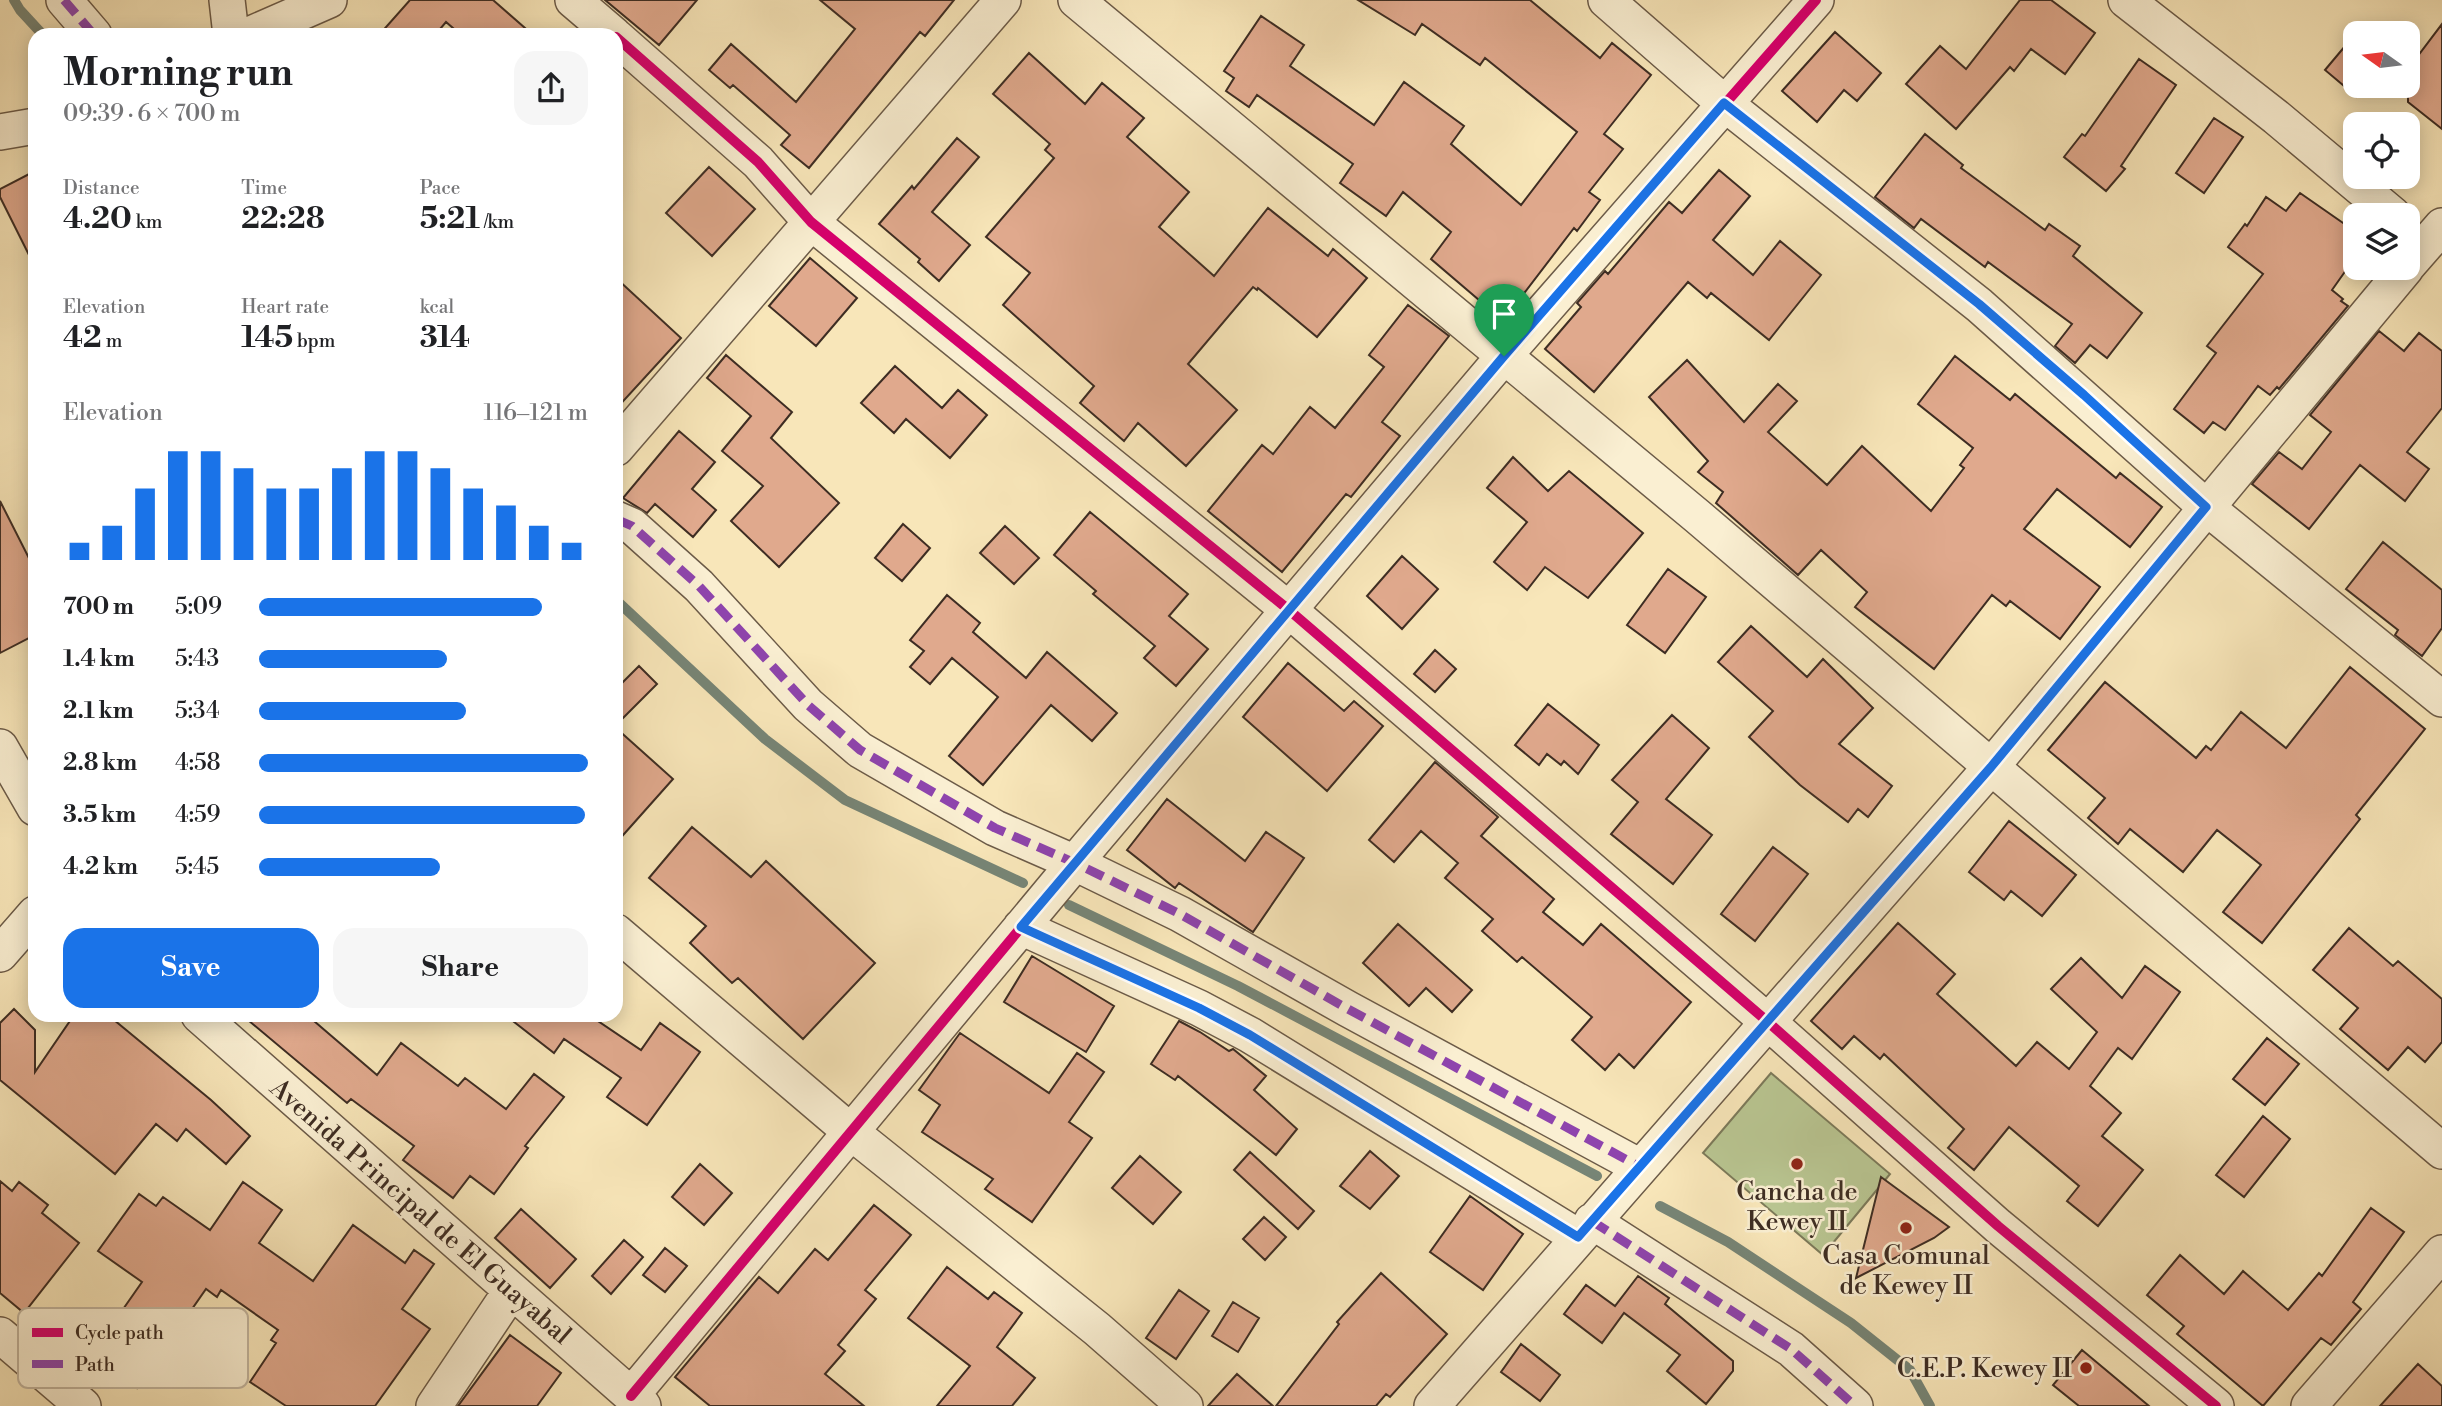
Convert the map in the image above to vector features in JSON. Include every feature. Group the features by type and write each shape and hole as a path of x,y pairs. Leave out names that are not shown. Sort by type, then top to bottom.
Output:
{"street":[{"path":"64,0 88,28"},
{"path":"227,0 230,28"},
{"path":"265,28 329,0"},
{"path":"573,0 606,28"},
{"path":"623,440 1003,0"},
{"path":"1076,0 1697,516 2442,1151"},
{"path":"1606,0 1724,103 1979,304 2084,395 2206,507 2442,699"},
{"path":"637,1401 851,1132 1021,927 1504,356 1816,0"},
{"path":"2126,0 2276,117 2379,203"},
{"path":"623,43 758,162 811,222 1289,610 1768,1022 1998,1226 2217,1406"},
{"path":"0,132 28,127"},
{"path":"1432,1406 1991,767 2422,248"},
{"path":"623,522 632,526 699,586 808,705 860,750 995,828 1180,914 1359,1016 1640,1167"},
{"path":"0,747 28,796"},
{"path":"0,954 28,922"},
{"path":"1021,927 1199,1008 1250,1035 1791,1349 1855,1406"},
{"path":"623,938 851,1132 1097,1329 1185,1406"},
{"name":"Avenida Principal de El Guayabal","path":"207,1022 637,1401"},
{"path":"2309,1406 2442,1253"},
{"path":"434,1406 511,1291"},
{"path":"0,1335 18,1350"},
{"path":"62,1388 83,1406"}],"green space":[{"name":"Cancha de Kewey II","path":"1771,1073 1890,1174 1823,1255 1703,1153"}],"building":[{"path":"410,0 493,0 525,28 453,28 446,22 441,28 385,28"},
{"path":"605,0 697,0 659,45"},
{"path":"820,0 954,0 925,36 920,32 809,168 781,145 790,135 733,85 730,88 709,70 731,44 796,102 855,29"},
{"path":"1358,0 1530,0 1600,58 1612,43 1651,75 1604,134 1623,149 1589,192 1600,200 1577,231 1574,228 1512,309 1486,306 1431,259 1451,232 1403,192 1386,216 1340,183 1353,164 1257,95 1249,107 1226,91 1234,78 1224,71 1261,16 1304,45 1290,66 1374,125 1404,82 1464,126 1451,144 1521,205 1577,132 1485,58 1480,65 1422,24 1415,35"},
{"path":"2020,0 2051,0 2095,33 2065,74 2031,49 2014,71 2010,67 1956,129 1906,84 1940,46 1966,69"},
{"path":"2442,24 2442,129 2408,102 2408,98 2420,98 2420,53"},
{"path":"1835,32 1881,73 1857,101 1844,90 1817,122 1782,91"},
{"path":"2343,49 2343,85 2325,70"},
{"path":"1029,53 1085,104 1102,83 1144,118 1127,137 1189,192 1159,227 1214,276 1268,208 1328,256 1333,249 1367,278 1317,337 1258,288 1257,290 1253,287 1188,364 1237,410 1186,466 1138,423 1124,441 1080,403 1094,386 1003,305 1030,273 986,237 1054,158 1045,150 1050,144 993,94"},
{"path":"2139,59 2176,85 2121,166 2125,169 2106,191 2064,157 2082,134 2085,136"},
{"path":"2214,118 2243,137 2204,193 2176,173"},
{"path":"1925,134 1963,165 1961,168 2045,230 2049,224 2080,246 2073,256 2142,313 2107,358 2090,345 2075,363 2055,346 2072,324 1988,262 1985,267 1921,219 1914,228 1875,197"},
{"path":"957,138 979,157 932,212 970,245 939,281 918,262 920,259 879,224 912,186 914,189"},
{"path":"709,167 755,209 712,256 666,213"},
{"path":"1719,170 1750,196 1713,240 1753,275 1780,241 1821,275 1769,340 1711,293 1707,298 1688,282 1594,392 1545,349 1581,307 1577,303 1605,271 1608,274 1669,202 1682,213"},
{"path":"28,175 28,253 0,197 0,189"},
{"path":"2300,193 2343,223 2343,274 2332,290 2348,306 2279,389 2277,387 2270,395 2258,386 2225,430 2213,422 2204,433 2174,409 2216,353 2207,346 2263,274 2228,247 2245,224 2247,226 2266,197 2286,211"},
{"path":"810,258 857,298 816,346 769,306"},
{"path":"623,284 681,338 623,401"},
{"path":"1408,305 1449,336 1382,422 1400,436 1351,497 1346,494 1282,572 1208,511 1262,445 1273,454 1310,407 1335,428 1384,367 1369,355"},
{"path":"2379,331 2404,351 2419,333 2442,351 2442,408 2407,452 2429,469 2405,501 2360,465 2309,529 2252,484 2279,452 2302,469 2331,432 2310,415"},
{"path":"726,355 792,412 771,438 839,503 779,567 731,521 763,486 722,451 751,416 707,378"},
{"path":"1955,356 2010,400 2015,394 2116,478 2120,473 2162,507 2130,547 2057,489 2024,529 2100,587 2060,639 2010,601 2006,606 1992,595 1934,669 1855,607 1867,592 1821,550 1798,575 1716,503 1723,492 1698,472 1708,461 1649,397 1687,360 1744,422 1778,384 1797,401 1768,432 1827,485 1862,446 1931,511 1964,468 1960,465 1973,448 1918,404"},
{"path":"895,366 942,408 958,390 987,415 950,458 906,419 894,433 861,403"},
{"path":"679,431 715,462 692,489 716,510 693,537 655,504 647,513 623,498"},
{"path":"1513,457 1548,491 1569,471 1643,533 1588,598 1545,567 1527,590 1494,562 1527,522 1487,488"},
{"path":"0,501 28,556 28,639 0,653"},
{"path":"1090,512 1188,594 1169,616 1208,649 1176,686 1144,658 1155,646 1093,594 1096,591 1054,555"},
{"path":"903,524 930,548 902,581 875,558"},
{"path":"1005,526 1039,558 1014,584 980,553"},
{"path":"2383,542 2442,590 2442,628 2422,656 2395,635 2398,630 2346,589"},
{"path":"1402,556 1438,589 1402,629 1367,596"},
{"path":"1668,569 1706,597 1665,653 1627,625"},
{"path":"947,595 980,623 973,632 1026,678 1047,652 1117,713 1092,741 1051,705 983,785 949,756 998,697 952,658 930,684 910,667 924,651 910,640"},
{"path":"1751,626 1807,677 1823,659 1873,708 1839,744 1892,786 1868,817 1858,809 1848,822 1800,785 1749,737 1773,711 1718,662"},
{"path":"1435,650 1456,669 1435,692 1414,674"},
{"path":"1288,663 1344,711 1354,701 1383,726 1327,791 1243,717"},
{"path":"639,666 657,684 623,718 623,682"},
{"path":"2350,667 2425,729 2356,815 2360,819 2262,943 2223,912 2261,865 2217,830 2183,872 2130,829 2118,844 2088,818 2105,798 2048,750 2105,682 2196,758 2206,746 2211,750 2241,712 2286,748"},
{"path":"1548,704 1599,745 1578,774 1564,761 1561,765 1547,754 1539,765 1515,745"},
{"path":"1672,715 1709,748 1666,799 1712,835 1673,884 1611,834 1638,802 1612,780"},
{"path":"623,734 673,779 623,835"},
{"path":"1435,762 1498,817 1481,836 1554,899 1543,912 1583,945 1601,924 1691,1002 1634,1068 1619,1054 1605,1070 1572,1040 1592,1017 1522,957 1517,962 1482,931 1493,919 1445,878 1458,863 1421,831 1394,862 1369,840"},
{"path":"1167,799 1245,861 1266,832 1304,858 1253,932 1179,883 1175,888 1127,850"},
{"path":"2009,821 2076,875 2042,916 2011,891 2004,900 1969,872"},
{"path":"692,827 751,877 766,861 875,963 803,1039 738,978 732,983 690,943 706,926 649,878"},
{"path":"1773,847 1808,874 1755,941 1721,914"},
{"path":"1898,923 1955,974 1937,994 2016,1066 2037,1042 2069,1069 2097,1032 2051,989 2081,958 2122,998 2145,966 2180,992 2132,1059 2118,1048 2090,1086 2121,1113 2102,1136 2143,1170 2098,1226 2067,1201 2079,1186 2009,1127 1974,1170 1948,1148 1964,1129 1884,1054 1880,1059 1854,1036 1842,1049 1811,1021"},
{"path":"1398,924 1472,990 1452,1012 1426,988 1409,1006 1363,963"},
{"path":"2349,928 2393,966 2398,961 2442,999 2442,1042 2425,1062 2408,1047 2388,1070 2340,1029 2358,1008 2313,970"},
{"path":"1032,956 1114,1006 1086,1052 1004,1002"},
{"path":"14,1009 35,1030 35,1072 69,1022 116,1022 250,1136 226,1164 186,1129 177,1141 156,1124 115,1174 0,1080 0,1023"},
{"path":"1179,1021 1229,1051 1233,1049 1266,1076 1254,1090 1297,1129 1276,1155 1178,1076 1175,1080 1151,1064"},
{"path":"250,1022 315,1022 377,1075 401,1043 458,1086 465,1078 506,1109 534,1074 564,1097 525,1146 528,1148 494,1194 470,1176 453,1198 403,1160 414,1146 351,1099 347,1103"},
{"path":"514,1022 599,1022 641,1050 660,1023 700,1052 647,1125 607,1097 621,1078 564,1039 554,1053"},
{"path":"960,1033 1049,1093 1077,1053 1104,1072 1069,1122 1092,1138 1032,1222 985,1189 993,1179 922,1132 940,1105 919,1090"},
{"path":"2267,1038 2299,1064 2265,1105 2233,1079"},
{"path":"2263,1116 2290,1139 2244,1197 2216,1175"},
{"path":"1370,1151 1399,1176 1370,1209 1340,1186"},
{"path":"1250,1152 1314,1211 1298,1229 1234,1170"},
{"path":"1140,1156 1181,1192 1153,1224 1112,1188"},
{"path":"700,1164 732,1193 704,1225 672,1197"},
{"name":"Casa Comunal de Kewey II","path":"1881,1177 1949,1227 1934,1238 1856,1278"},
{"path":"0,1181 12,1191 19,1182 48,1205 42,1213 79,1243 28,1308 18,1308 0,1293"},
{"path":"243,1182 282,1210 259,1243 313,1281 353,1225 405,1263 414,1250 434,1264 402,1309 430,1329 375,1406 286,1406 250,1382 276,1343 271,1340 278,1330 221,1290 217,1297 206,1289 193,1308 124,1308 142,1282 98,1251 139,1194 156,1206 163,1197 210,1230"},
{"path":"1470,1196 1523,1234 1483,1290 1430,1252"},
{"path":"874,1205 911,1235 865,1290 876,1299 838,1345 845,1351 825,1374 864,1406 710,1406 675,1377 759,1277 778,1293 815,1249 828,1260"},
{"path":"2371,1208 2404,1232 2353,1302 2361,1309 2331,1345 2321,1338 2263,1406 2177,1334 2184,1326 2147,1295 2180,1255 2224,1294 2243,1271 2288,1310 2319,1273 2322,1276"},
{"path":"521,1209 576,1259 550,1288 495,1238"},
{"path":"1264,1217 1286,1237 1265,1260 1243,1239"},
{"path":"624,1240 643,1257 611,1294 592,1276"},
{"path":"665,1248 687,1266 665,1292 643,1275"},
{"path":"947,1267 988,1299 994,1292 1022,1313 997,1347 1035,1378 1012,1406 937,1406 970,1366 908,1318"},
{"path":"1381,1273 1447,1334 1390,1397 1386,1394 1376,1406 1276,1406 1339,1324 1337,1322"},
{"path":"1638,1276 1669,1298 1665,1304 1733,1361 1733,1371 1706,1404 1667,1371 1680,1355 1624,1313 1602,1343 1564,1314 1586,1285 1615,1306"},
{"path":"1179,1290 1209,1311 1176,1359 1146,1338"},
{"path":"1233,1302 1259,1318 1238,1352 1212,1336"},
{"path":"510,1335 561,1373 537,1406 458,1406"},
{"path":"1521,1344 1560,1375 1540,1401 1501,1372"},
{"name":"C.E.P. Kewey II","path":"2082,1350 2149,1406 2079,1406 2053,1385"},
{"path":"2418,1364 2442,1386 2442,1406 2380,1406"},
{"path":"1237,1374 1273,1406 1208,1406"}],"waterway":[{"path":"14,0 37,28"},
{"path":"623,607 765,739 845,800 1023,883"},
{"path":"1069,905 1238,986 1597,1176"},
{"path":"1660,1206 1728,1242 1851,1323 1910,1370 1930,1406"}],"marked path":[{"path":"64,0 88,28"},
{"path":"623,522 632,526 699,586 808,705 860,750 995,828 1180,914 1348,1009 1640,1167"},
{"path":"1021,927 1199,1008 1250,1035 1578,1237"},
{"path":"1592,1221 1791,1349 1855,1406"}],"cycle path":[{"path":"631,1396 1088,847 1504,356 1816,0"},
{"path":"623,43 758,162 811,222 1289,610 1768,1022 1998,1226 2216,1406"}],"place":[{"name":"Cancha de Kewey II","path":"1797,1164"},
{"name":"Casa Comunal de Kewey II","path":"1906,1228"},
{"name":"C.E.P. Kewey II","path":"2086,1368"}],"route":[{"path":"1724,103 1979,304 2084,395 2206,507 1991,767 1578,1237 1250,1035 1199,1008 1021,927 1504,356 1724,103"}]}
